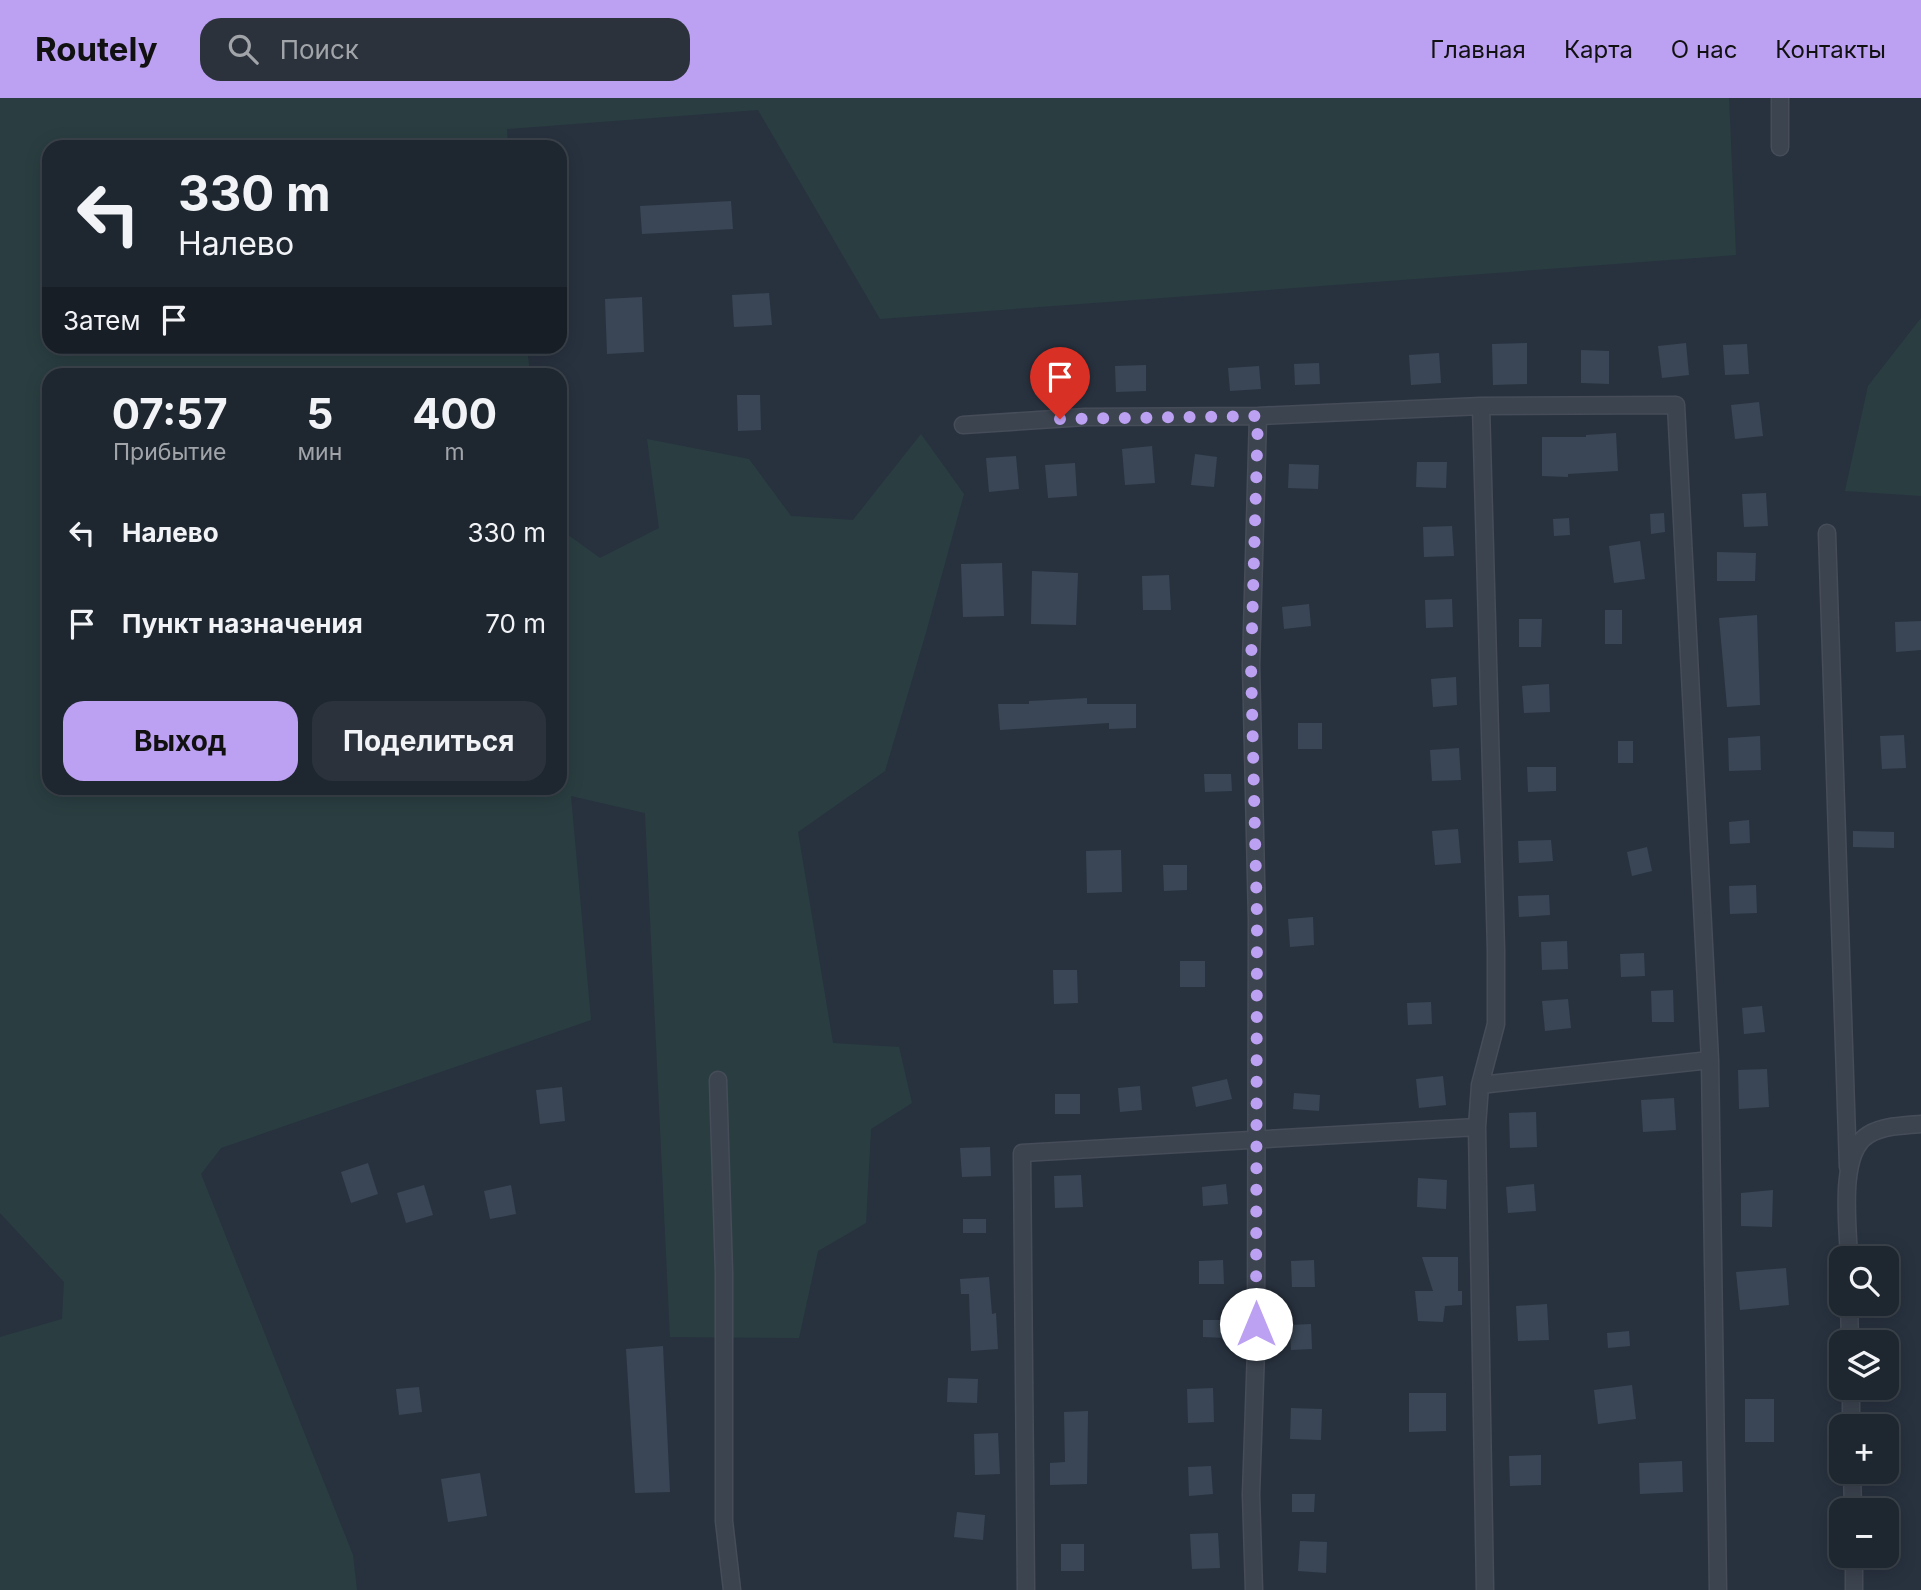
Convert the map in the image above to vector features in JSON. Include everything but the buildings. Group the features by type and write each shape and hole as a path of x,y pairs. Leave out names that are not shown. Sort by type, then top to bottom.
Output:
{"street":[{"path":"1780,98 1780,147"},
{"path":"963,425 1085,417 1258,416 1481,406 1676,405 1710,1059 1718,1590"},
{"path":"1481,406 1496,975 1496,1024 1480,1085 1477,1127 1485,1590"},
{"path":"1254,1590 1251,1494 1256,1350 1257,919 1251,665 1258,416"},
{"path":"1827,533 1849,1246"},
{"path":"1480,1085 1710,1059"},
{"path":"718,1080 724,1273 724,1521 732,1590"},
{"path":"1848,1167 1855,1147 1869,1134 1921,1124"},
{"path":"1026,1590 1022,1153 1477,1127"},
{"path":"1854,1568 1854,1590"}],"green space":[{"path":"0,98 1729,98 1736,255 880,319 758,110 507,129 508,140 42,140 42,354 528,354 529,368 42,368 42,795 567,795 567,534 600,558 659,528 647,439 749,459 791,516 853,520 921,434 964,494 885,771 798,832 833,1043 899,1047 912,1103 871,1129 866,1223 818,1251 799,1338 670,1337 645,813 571,796 591,1020 221,1148 201,1174 353,1555 357,1590 0,1590 0,1337 62,1319 64,1282 0,1213"},
{"path":"1921,318 1921,496 1845,491 1868,386"}],"route":[{"path":"1060,419 1258,416 1251,665 1257,919 1256,1324"}]}
